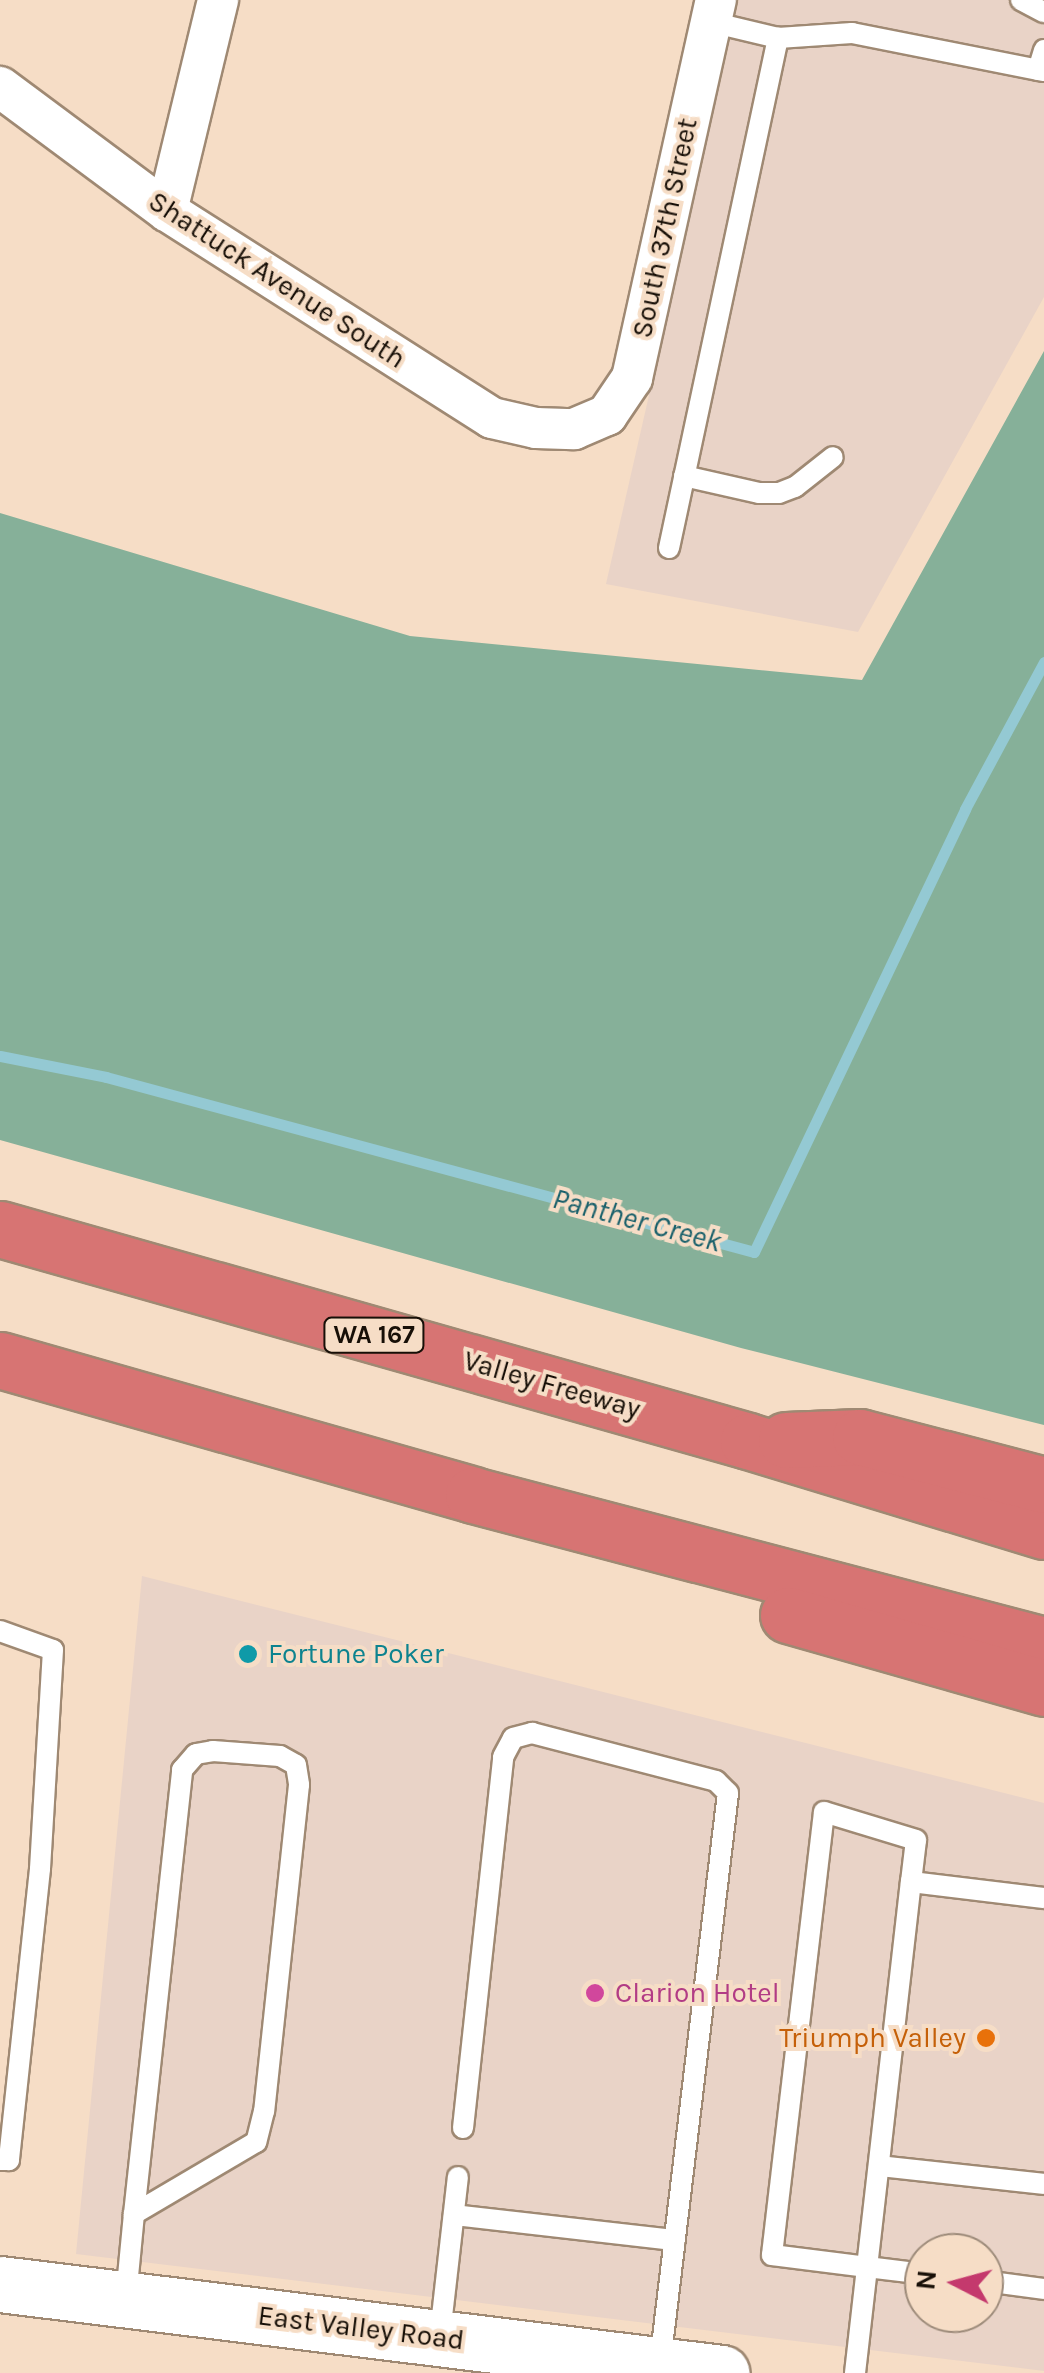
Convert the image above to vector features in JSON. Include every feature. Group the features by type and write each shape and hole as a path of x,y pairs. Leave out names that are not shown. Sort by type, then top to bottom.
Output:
{"highway":[{"name":"Valley Freeway","path":"0,1229 748,1441 1044,1531"},
{"path":"0,1267 1044,1565"},
{"path":"0,1360 473,1495 1044,1644"},
{"path":"748,1441 860,1437 1044,1484"},
{"path":"473,1495 623,1569 1044,1688"}],"street":[{"path":"166,211 218,0"},
{"name":"South 37th Street","path":"574,429 607,415 632,378 713,11"},
{"name":"Shattuck Avenue South","path":"0,88 166,211 492,418 536,428 574,429"},
{"name":"East Valley Road","path":"0,2284 684,2370"}],"lane":[{"path":"1022,0 1044,12"},
{"path":"713,11 778,38 852,33 1042,63"},
{"path":"668,548 778,38"},
{"path":"684,476 759,493 779,493 796,488 833,457"},
{"path":"0,1631 53,1650 40,1869 9,2160 0,2160"},
{"path":"463,2128 503,1757 513,1738 532,1733 716,1781 728,1794 675,2240 684,2370"},
{"path":"126,2300 134,2214 182,1770 196,1754 213,1751 280,1756 296,1765 299,1786 264,2111 256,2142 243,2154 134,2214"},
{"path":"855,2373 868,2266 916,1840 824,1812 772,2255 868,2266 904,2271"},
{"path":"911,1882 1044,1898"},
{"path":"879,2166 1044,2184"},
{"path":"440,2338 458,2177"},
{"path":"454,2215 675,2240"},
{"path":"1004,2284 1044,2289"}],"shaded area":[{"path":"739,0 1044,0 1044,297 858,632 606,584"},
{"path":"142,1576 1044,1803 1044,2371 76,2254"}],"green space":[{"path":"1044,351 1044,1425 741,1348 0,1140 0,513 410,636 862,680"}],"waterway":[{"name":"Panther Creek","path":"0,1056 106,1077 754,1252 965,809 1044,662"}],"place":[{"name":"Fortune Poker","path":"248,1654"},
{"name":"Clarion Hotel","path":"595,1993"},
{"name":"Triumph Valley","path":"986,2038"}]}
